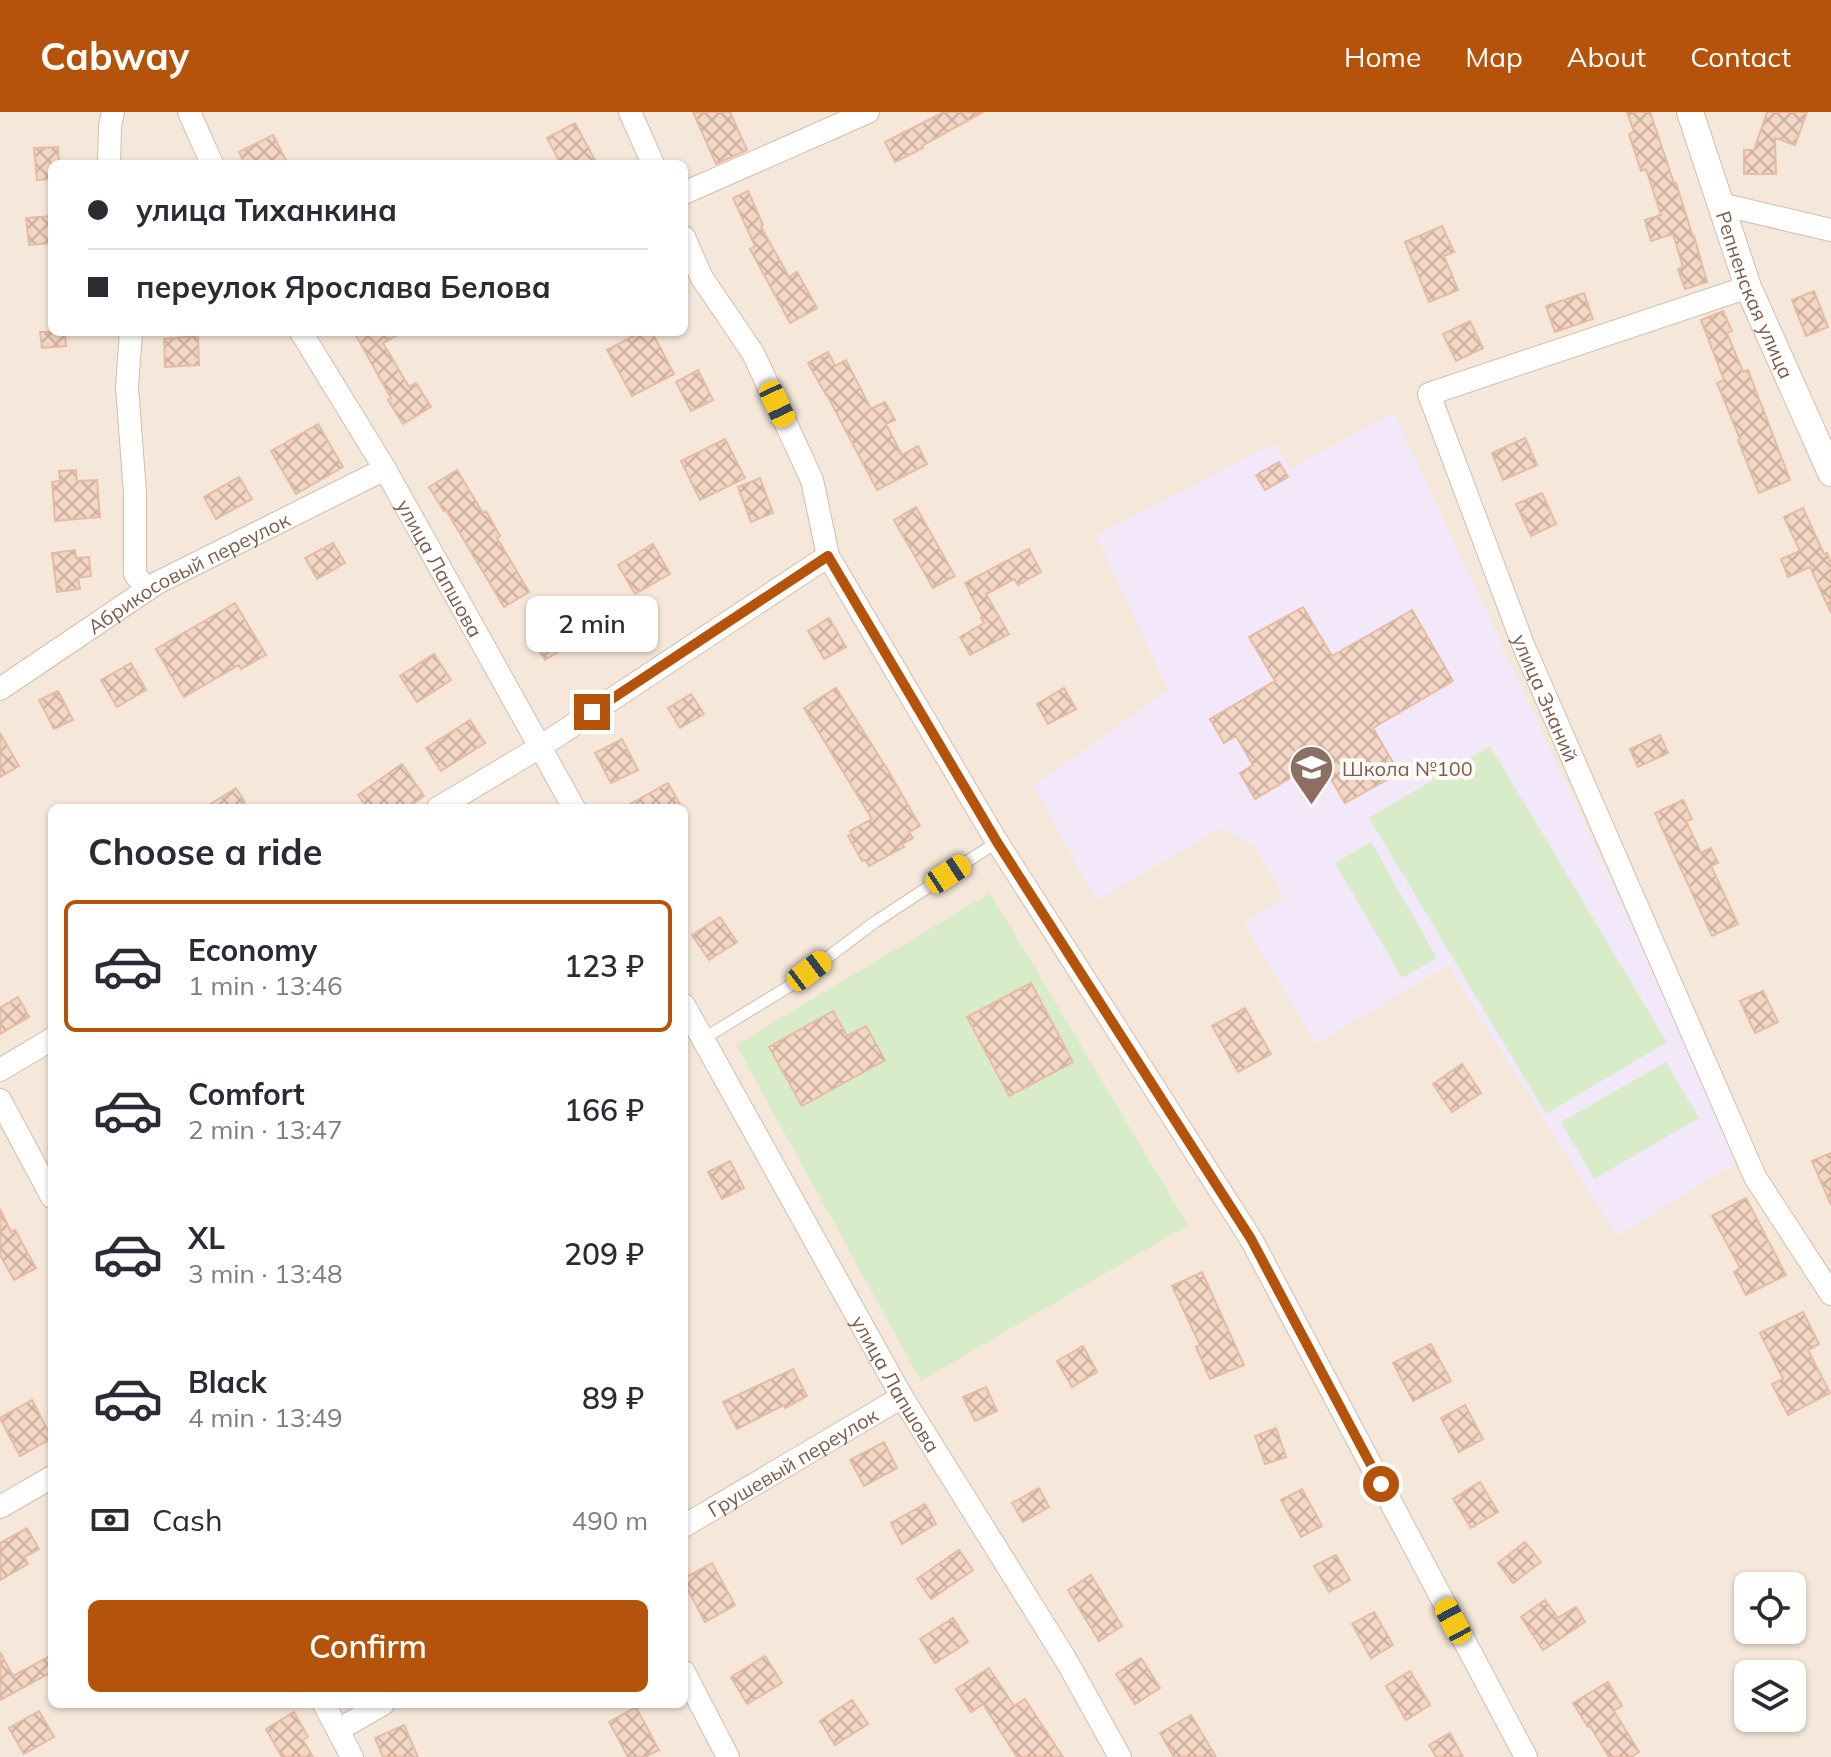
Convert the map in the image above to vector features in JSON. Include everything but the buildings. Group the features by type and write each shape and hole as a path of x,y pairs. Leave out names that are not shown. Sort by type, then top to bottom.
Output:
{"street":[{"path":"109,160 113,112"},
{"path":"189,112 210,160"},
{"path":"630,112 651,160"},
{"path":"688,191 868,112"},
{"name":"Репненская улица","path":"1690,112 1748,287 1831,473"},
{"path":"1720,204 1831,230"},
{"path":"688,246 702,278 753,353 812,480 828,556 997,842 1251,1239 1526,1757"},
{"name":"улица Знаний","path":"1748,287 1429,394 1524,647 1755,1177 1831,1294"},
{"path":"131,336 127,387 135,493 135,574 147,590"},
{"name":"улица Лапшова","path":"303,336 385,469 572,804"},
{"name":"Абрикосовый переулок","path":"0,689 157,583 385,469"},
{"path":"445,804 540,747 828,556"},
{"name":"улица Лапшова","path":"688,1012 902,1397 1066,1660 1120,1757"},
{"path":"688,1049 703,1039"},
{"path":"0,1070 48,1041"},
{"path":"0,1100 48,1190"},
{"name":"Грушевый переулок","path":"688,1524 902,1397"},
{"path":"0,1507 48,1479"},
{"path":"688,1680 728,1757"},
{"path":"326,1708 352,1757"},
{"path":"338,1730 376,1708"}],"lane":[{"path":"703,1039 788,987 875,922 997,842"}],"shaded area":[{"path":"0,112 1831,112 1831,1757 0,1757"},
{"name":"Школа №100","path":"1394,412 1740,1160 1617,1236 1448,966 1316,1044 1244,923 1285,898 1254,846 1221,828 1096,901 1034,786 1168,690 1096,535 1275,443 1290,469"}],"green space":[{"path":"1490,746 1667,1042 1546,1114 1369,818"},
{"path":"1371,842 1437,958 1402,978 1335,863"},
{"path":"990,893 1188,1225 921,1381 736,1045"},
{"path":"1666,1062 1699,1118 1594,1179 1561,1122"}],"place":[{"name":"Школа №100","path":"1311,807"}],"route":[{"path":"592,712 828,556 997,842 1251,1239 1381,1484"}]}
